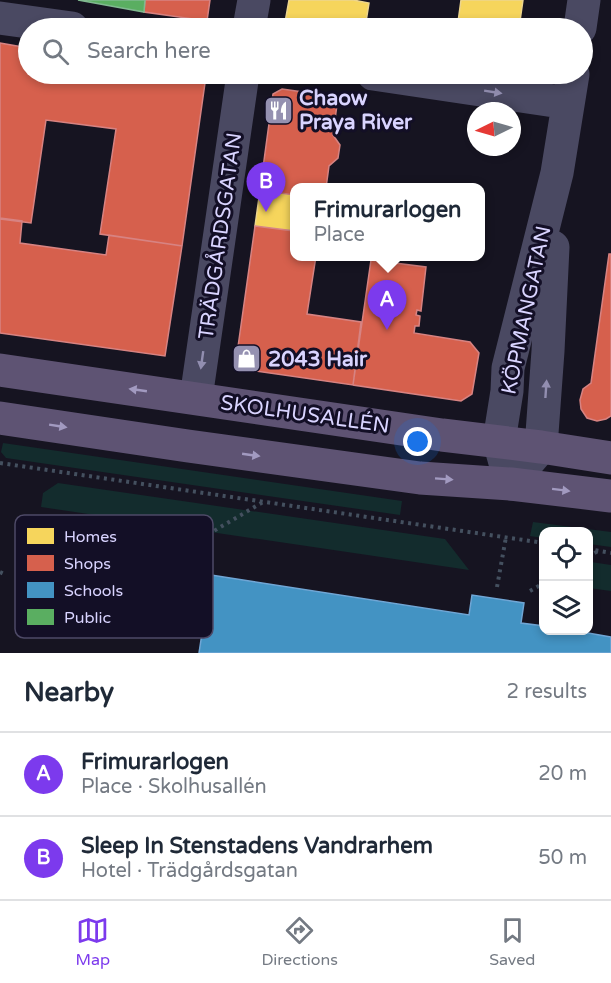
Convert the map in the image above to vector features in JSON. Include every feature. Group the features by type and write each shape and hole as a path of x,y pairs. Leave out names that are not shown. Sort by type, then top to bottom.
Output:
{"main road":[{"name":"SKOLHUSALLÉN","path":"0,370 611,458"},
{"path":"0,418 420,478 511,484 611,496"}],"street":[{"path":"251,18 254,0"},
{"path":"581,18 584,0"},
{"path":"0,18 18,20"},
{"name":"TRÄDGÅRDSGATAN","path":"196,398 242,84"},
{"path":"514,84 570,88"},
{"name":"KÖPMANGATAN","path":"511,484 500,441 508,368 557,173 570,88"},
{"name":"KÖPMANGATAN","path":"541,447 557,173"},
{"path":"511,484 541,447"}],"path":[{"path":"0,463 539,542"},
{"path":"213,531 263,502"},
{"path":"498,587 506,537"},
{"path":"593,550 611,553"},
{"path":"593,554 598,551"},
{"path":"530,591 539,585"}],"green space":[{"path":"3,443 402,501 400,515 6,458 1,452"},
{"path":"58,483 445,539 469,570 213,532 213,515 95,515 41,507 43,493"},
{"path":"533,522 572,527 539,527 539,537 530,536"},
{"path":"593,530 611,532 611,547 593,545"},
{"path":"593,562 611,565 611,591 593,589"}],"building: Homes":[{"path":"289,0 353,0 369,3 367,18 286,18"},
{"path":"461,0 523,0 520,18 459,18"},
{"path":"260,190 290,194 290,230 255,226"}],"building: Shops":[{"path":"145,0 210,0 207,18 186,18 144,12"},
{"path":"0,43 18,46 18,84 205,84 182,246 100,234 116,129 46,120 31,223 0,219"},
{"path":"282,89 338,97 333,135 340,145 338,158 329,166 327,183 290,183 290,194 260,190 273,94"},
{"path":"0,218 22,221 20,243 106,255 109,235 182,246 165,356 0,333"},
{"path":"255,226 290,230 290,261 315,261 307,314 361,322 353,385 235,368"},
{"path":"609,254 611,254 611,416 597,421 587,418 581,409 580,400 583,389 591,383"},
{"path":"371,261 426,267 421,311 417,310 416,315 420,316 419,326 415,326 414,333 470,342 479,353 472,394 461,401 353,385"}],"building: Schools":[{"path":"213,575 469,615 472,595 524,603 521,623 539,625 539,635 593,634 611,637 611,653 199,653 201,638 213,638"}],"building: Public":[{"path":"78,0 145,0 144,12"}],"place":[{"name":"Chaow Praya River","path":"278,110"},
{"name":"Sleep In Stenstadens Vandrarhem","path":"266,212"},
{"name":"Frimurarlogen","path":"387,330"},
{"name":"2043 Hair","path":"247,359"}]}
